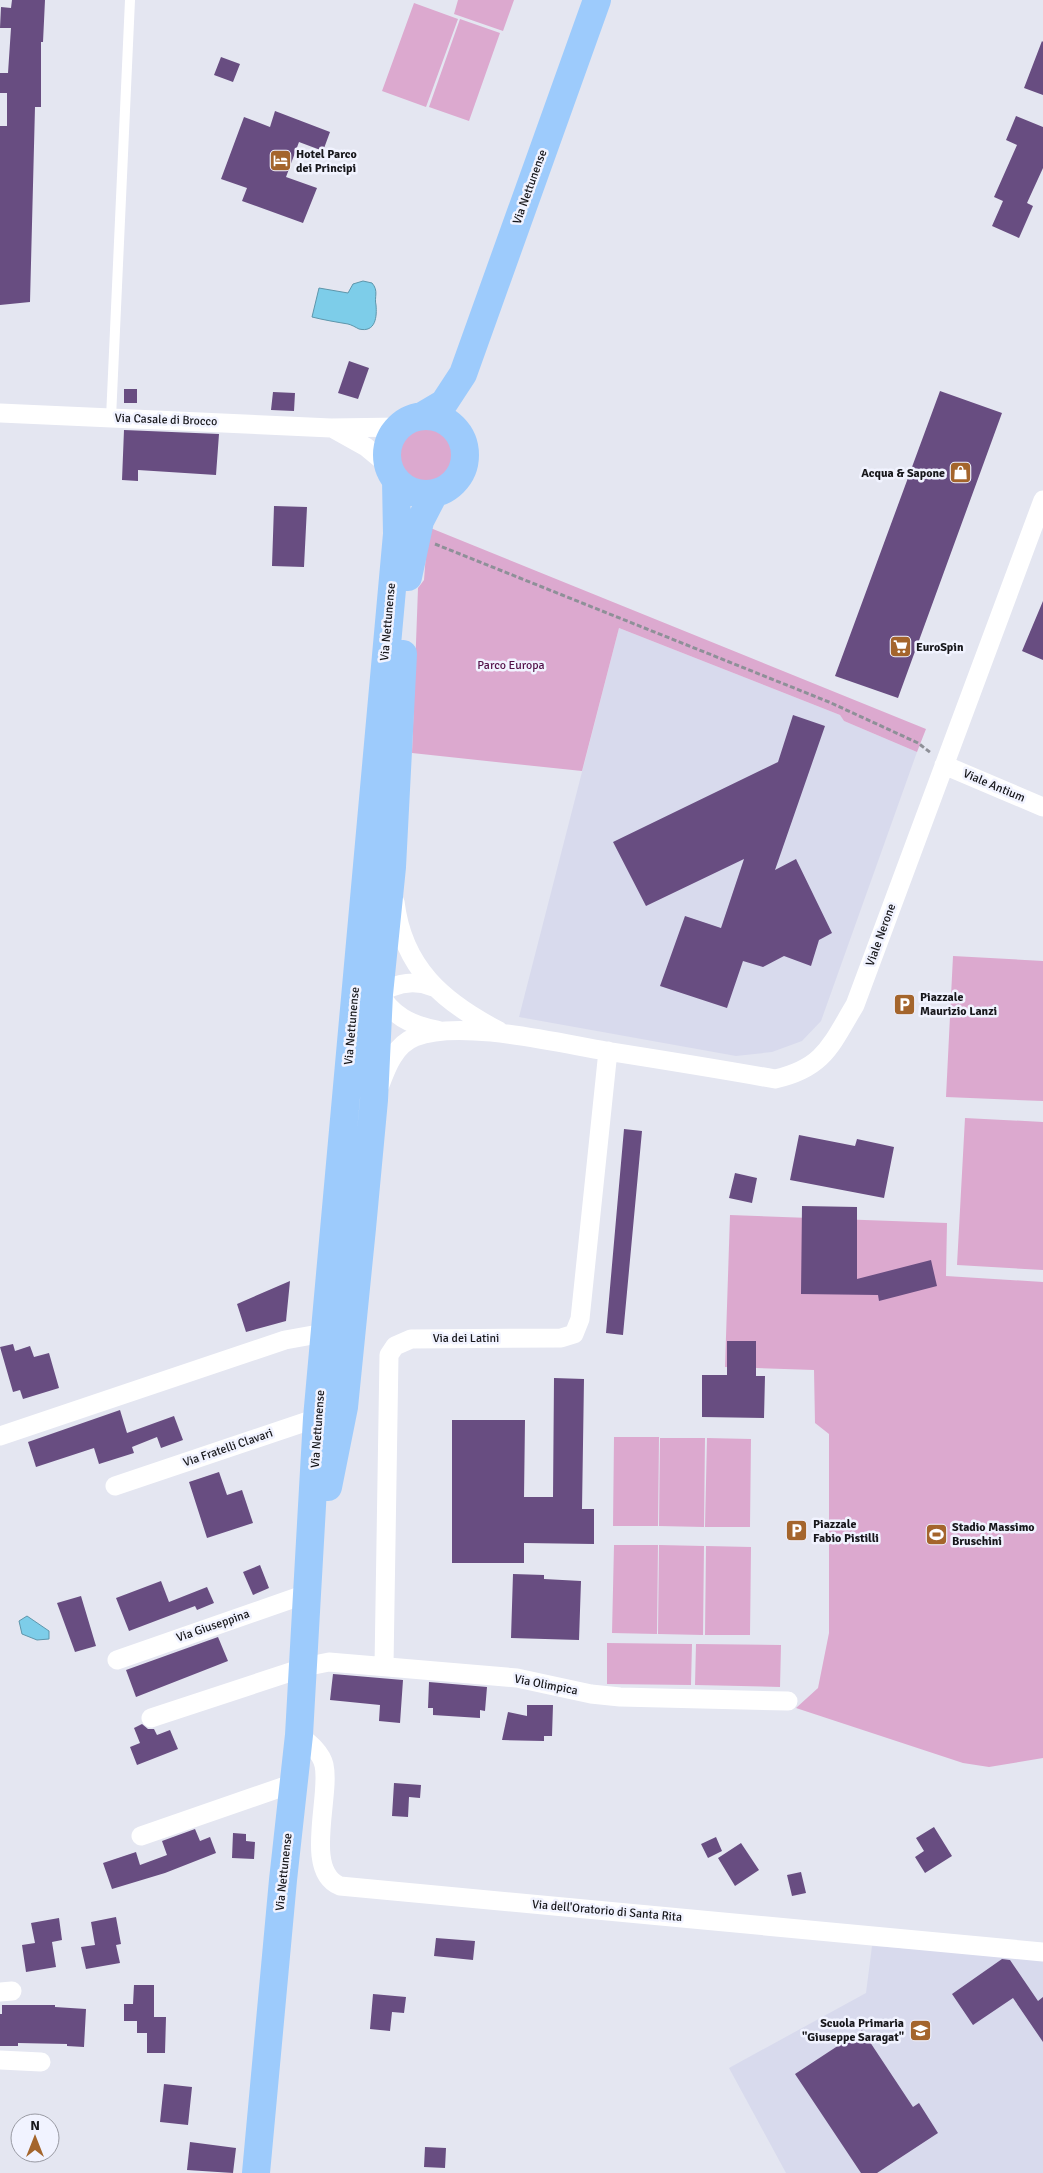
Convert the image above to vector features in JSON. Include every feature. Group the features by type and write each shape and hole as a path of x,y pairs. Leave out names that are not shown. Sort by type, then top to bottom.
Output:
{"main road":[{"name":"Via Nettunense","path":"256,2173 299,1735 309,1582 330,1418 338,1331 352,1028 397,534 389,444 411,421 444,403 463,374 596,0"},
{"name":"Via Nettunense","path":"338,1331 374,1100 379,994 392,867 405,603 416,537 426,508 434,494 446,490 455,482 462,472 466,460 461,436 463,374"},
{"path":"411,421 444,421 461,436"},
{"path":"392,473 413,492 434,494"}],"street":[{"name":"Via Casale di Brocco","path":"0,413 331,428 411,421"},
{"name":"Via Casale di Brocco","path":"331,428 366,447 392,473"},
{"name":"Viale Nerone","path":"374,1100 388,1064 400,1048 416,1037 447,1032 503,1033 775,1079 797,1074 814,1064 828,1050 855,1005 1043,500"},
{"name":"Viale Antium","path":"944,765 1043,807"},
{"name":"Viale Nerone","path":"392,867 395,903 402,934 422,973 433,987 459,1009 503,1033"},
{"name":"Viale Nerone","path":"358,957 379,994 401,1019 417,1026 447,1032"},
{"name":"Viale Nerone","path":"352,1028 363,1009 379,994 400,984 411,982 433,987"},
{"name":"Via dei Latini","path":"384,1666 389,1355 400,1342 411,1339 561,1338 574,1334 580,1319 608,1051"},
{"path":"0,1436 285,1340 338,1331"},
{"name":"Via Fratelli Clavari","path":"115,1486 330,1418"},
{"name":"Via Giuseppina","path":"117,1660 309,1582"},
{"name":"Via Olimpica","path":"151,1718 304,1667 329,1662 517,1678 607,1696 788,1701"},
{"name":"Via dell'Oratorio di Santa Rita","path":"299,1735 316,1750 324,1765 321,1860 329,1879 340,1886 1043,1952"},
{"path":"141,1836 294,1783"},
{"path":"0,2060 40,2062"}],"lane":[{"path":"111,418 130,0"}],"path":[{"path":"416,537 829,702 918,742 944,765"}],"shaded area":[{"path":"619,628 840,715 844,721 917,752 821,1021 802,1041 772,1052 736,1056 519,1017"},
{"name":"Scuola Primaria \"Giuseppe Saragat\"","path":"872,1946 1043,1958 1043,2173 786,2173 729,2068 866,1993"}],"green space":[{"path":"458,0 514,0 503,31 454,14"},
{"path":"414,3 458,19 426,107 382,91"},
{"path":"460,19 500,33 469,121 429,107"},
{"path":"427,426 444,431 452,439 457,456 452,473 444,481 427,486 410,481 402,473 397,456 402,439 410,431"},
{"name":"Parco Europa","path":"428,527 926,729 917,752 844,721 840,715 619,628 582,771 412,753 418,588 424,580"},
{"path":"953,956 1043,961 1043,1101 946,1097"},
{"path":"965,1118 1043,1122 1043,1270 957,1265"},
{"name":"Stadio Massimo Bruschini","path":"730,1215 947,1223 946,1276 1043,1282 1043,1758 989,1767 963,1763 796,1708 818,1688 829,1633 829,1434 815,1423 814,1370 725,1367"},
{"path":"614,1437 659,1437 658,1526 613,1526"},
{"path":"660,1438 705,1438 704,1527 659,1526"},
{"path":"707,1438 751,1439 750,1527 705,1527"},
{"path":"614,1545 658,1545 657,1634 612,1633"},
{"path":"659,1545 704,1546 703,1635 658,1634"},
{"path":"706,1546 751,1547 750,1635 705,1635"},
{"path":"607,1643 692,1644 691,1685 607,1684"},
{"path":"696,1644 781,1645 780,1687 695,1685"}],"water":[{"path":"363,281 372,283 376,291 376,318 372,326 365,330 348,324 312,317 319,288 348,293 353,284"},
{"path":"27,1616 49,1631 49,1639 37,1640 22,1634 19,1621"}],"building":[{"path":"12,0 45,0 43,42 41,42 41,107 35,107 30,302 0,305 0,126 7,126 7,93 0,93 0,73 8,73 11,28 0,28 1,7 11,8"},
{"path":"1043,42 1043,95 1024,88"},
{"path":"221,57 240,64 233,82 214,75"},
{"path":"275,111 330,132 323,151 299,142 286,177 317,188 303,223 242,201 247,188 221,179 244,117 270,127"},
{"path":"1016,116 1043,127 1043,168 1027,203 1033,206 1019,238 992,226 1003,201 994,197 1017,145 1006,140"},
{"path":"349,361 369,368 358,399 338,393"},
{"path":"124,389 137,389 137,403 124,403"},
{"path":"940,391 1002,413 898,698 835,676"},
{"path":"273,392 295,393 294,411 271,410"},
{"path":"124,430 219,434 216,475 138,470 138,481 122,480"},
{"path":"274,506 307,507 304,567 272,566"},
{"path":"1043,601 1043,660 1022,651"},
{"path":"793,715 825,726 775,870 796,859 832,933 819,940 811,966 784,956 763,967 743,961 727,1008 660,986 685,916 721,928 744,859 646,906 613,842 778,762"},
{"path":"624,1129 642,1131 623,1335 606,1333"},
{"path":"799,1135 855,1146 857,1139 894,1147 884,1198 790,1180"},
{"path":"735,1173 757,1178 752,1203 729,1198"},
{"path":"802,1206 857,1207 857,1279 931,1260 937,1286 879,1301 878,1295 801,1294"},
{"path":"290,1281 286,1321 246,1332 237,1304"},
{"path":"727,1341 756,1341 756,1376 765,1376 764,1418 702,1417 702,1375 727,1375"},
{"path":"13,1344 15,1351 30,1346 34,1357 49,1353 59,1388 23,1399 20,1390 13,1392 0,1347"},
{"path":"554,1378 584,1379 582,1509 594,1509 594,1544 524,1543 524,1563 452,1563 452,1420 525,1420 524,1497 553,1497"},
{"path":"120,1410 127,1433 174,1416 183,1440 161,1448 157,1437 132,1447 134,1453 99,1464 94,1448 36,1467 28,1442"},
{"path":"219,1472 227,1495 242,1490 253,1523 207,1538 189,1482"},
{"path":"260,1565 269,1588 253,1595 243,1572"},
{"path":"513,1574 544,1575 544,1579 581,1581 579,1640 511,1638"},
{"path":"161,1581 169,1602 207,1587 214,1603 197,1610 195,1606 129,1631 116,1598"},
{"path":"81,1596 96,1646 75,1652 57,1603"},
{"path":"218,1637 228,1661 136,1697 126,1670"},
{"path":"333,1674 403,1680 400,1723 379,1721 380,1705 330,1700"},
{"path":"429,1682 487,1687 485,1711 480,1710 480,1718 433,1715 433,1708 428,1708"},
{"path":"527,1705 553,1705 552,1736 544,1736 544,1741 502,1740 508,1712 527,1716"},
{"path":"142,1724 148,1729 154,1729 157,1735 170,1730 178,1749 137,1765 130,1747 140,1743 134,1728"},
{"path":"394,1783 421,1785 420,1798 409,1797 408,1817 392,1816"},
{"path":"934,1827 952,1856 925,1873 915,1857 924,1851 916,1838"},
{"path":"195,1829 200,1841 210,1837 216,1853 165,1873 112,1889 103,1863 136,1852 140,1865 167,1855 162,1841"},
{"path":"233,1833 246,1834 246,1841 255,1842 254,1859 232,1858"},
{"path":"716,1837 722,1851 708,1858 701,1844"},
{"path":"741,1843 759,1870 735,1886 718,1858"},
{"path":"801,1872 806,1893 792,1896 787,1875"},
{"path":"116,1917 121,1944 116,1945 120,1963 86,1969 81,1947 95,1945 91,1922"},
{"path":"59,1918 62,1940 52,1942 56,1967 26,1972 22,1945 35,1943 31,1923"},
{"path":"436,1938 475,1941 473,1960 434,1956"},
{"path":"1002,1959 1010,1960 1038,2001 1043,1997 1043,2042 1013,1998 973,2025 952,1994"},
{"path":"134,1985 154,1985 154,2017 166,2017 165,2053 147,2053 147,2033 137,2033 137,2021 124,2021 124,2004 133,2004"},
{"path":"373,1994 406,1997 404,2013 392,2012 390,2031 370,2029"},
{"path":"2,2005 55,2005 55,2007 86,2009 84,2047 67,2046 67,2044 18,2043 18,2046 0,2046 0,2014 2,2014"},
{"path":"862,2030 913,2107 919,2103 938,2133 877,2173 861,2173 795,2074"},
{"path":"164,2084 192,2087 188,2125 160,2122"},
{"path":"190,2142 236,2148 233,2173 187,2170"},
{"path":"425,2147 446,2148 445,2168 424,2167"}],"place":[{"name":"Hotel Parco dei Principi","path":"280,161"},
{"name":"Acqua & Sapone","path":"961,473"},
{"name":"EuroSpin","path":"900,647"},
{"name":"Piazzale Maurizio Lanzi","path":"904,1004"},
{"name":"Piazzale Fabio Pistilli","path":"797,1531"},
{"name":"Stadio Massimo Bruschini","path":"936,1534"},
{"name":"Scuola Primaria \"Giuseppe Saragat\"","path":"920,2030"}]}
